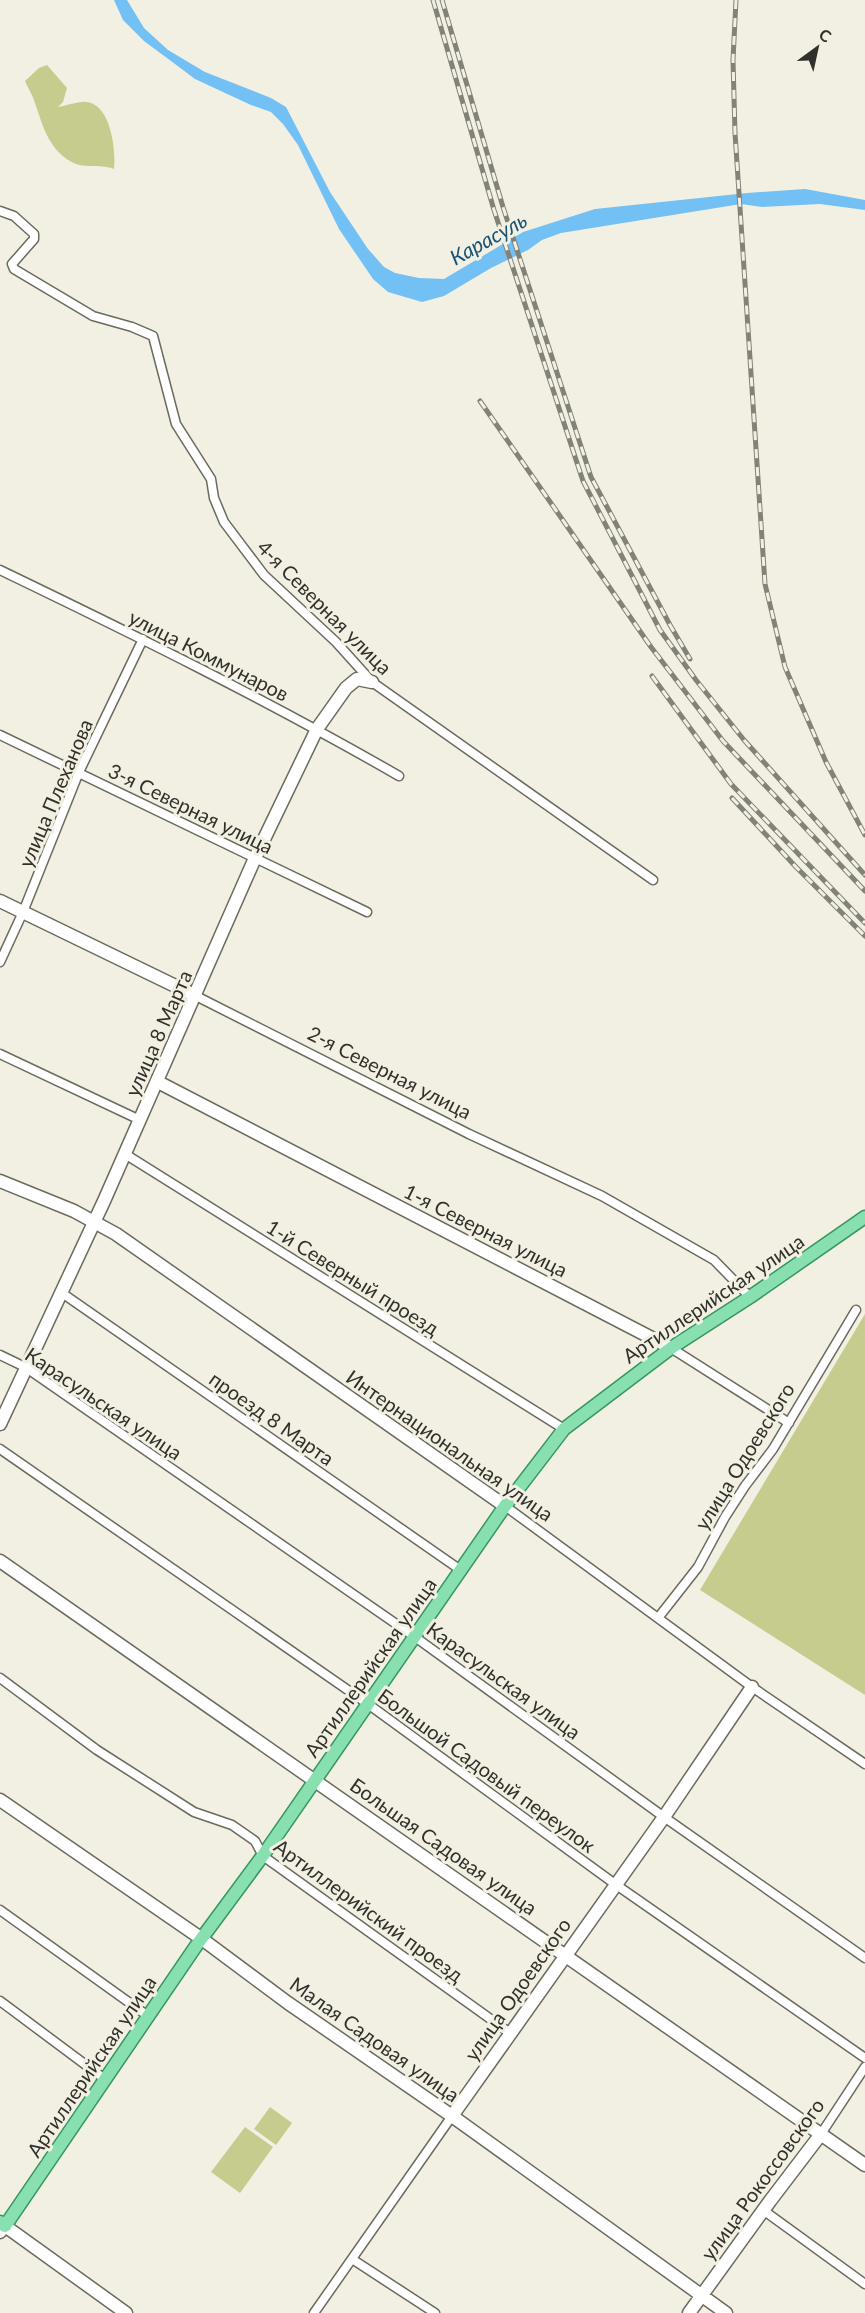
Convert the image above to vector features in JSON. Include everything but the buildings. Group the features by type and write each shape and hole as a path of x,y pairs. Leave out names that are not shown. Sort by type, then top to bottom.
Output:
{"main road":[{"name":"Артиллерийская улица","path":"2,2227 462,1571 505,1506 564,1429 671,1348 750,1297 865,1217"}],"street":[{"name":"4-я Северная улица","path":"0,211 15,216 34,234 34,239 12,264 14,269 93,316 132,327 153,336 176,424 211,478 214,498 224,522 264,575 336,642 372,682 653,880"},
{"name":"улица Коммунаров","path":"0,570 143,639 317,729 399,776"},
{"name":"улица Плеханова","path":"0,962 80,772 143,639"},
{"path":"356,664 357,679 372,682"},
{"name":"улица 8 Марта","path":"0,1424 158,1082 255,858 317,729 346,688 357,679"},
{"name":"3-я Северная улица","path":"0,735 367,912"},
{"name":"2-я Северная улица","path":"0,901 196,996 469,1134 602,1196 714,1260 750,1297"},
{"path":"0,1054 140,1120"},
{"name":"1-я Северная улица","path":"158,1082 671,1348 789,1423"},
{"name":"1-й Северный проезд","path":"125,1154 564,1429"},
{"name":"Интернациональная улица","path":"0,1181 74,1211 116,1234 505,1506 752,1687 865,1764"},
{"name":"проезд 8 Марта","path":"62,1293 462,1571"},
{"name":"улица Одоевского","path":"658,1618 698,1567 730,1509 789,1423 856,1310"},
{"name":"Карасульская улица","path":"0,1355 25,1367 415,1636 664,1817 865,1958"},
{"name":"Большой Садовый переулок","path":"0,1449 368,1704 615,1884 865,2058"},
{"name":"Большая Садовая улица","path":"0,1561 566,1954 865,2165"},
{"name":"Артиллерийский проезд","path":"0,1678 98,1750 194,1812 231,1825 255,1841 263,1856 510,2032"},
{"name":"улица Одоевского","path":"314,2313 510,2032 664,1817 752,1687"},
{"name":"Малая Садовая улица","path":"0,1800 202,1939 726,2313"},
{"path":"0,1910 148,2016"},
{"path":"0,2001 106,2080"},
{"name":"улица Рокоссовского","path":"689,2313 821,2134 865,2067"},
{"path":"763,2210 865,2284"},
{"path":"2,2227 126,2313"},
{"path":"352,2259 435,2313"}],"green space":[{"path":"47,65 67,88 63,102 58,107 87,102 102,111 113,140 114,169 76,164 67,159 54,146 25,81 39,68"},
{"path":"865,1314 865,1695 700,1590"},
{"path":"270,2107 292,2123 276,2145 254,2129"},
{"path":"245,2127 273,2147 240,2193 211,2172"}],"water":[{"path":"114,0 127,0 144,28 168,50 205,72 271,98 286,107 330,192 368,249 384,267 395,273 419,278 444,279 523,232 595,209 805,189 865,200 865,210 820,204 762,207 741,204 561,233 542,240 444,296 422,302 388,292 373,279 339,229 298,145 271,112 195,79 144,41 123,20"}],"railway":[{"path":"433,0 494,210 583,481 660,630 744,740 865,875"},
{"path":"442,0 503,207 591,477 690,659"},
{"path":"736,0 733,60 735,133 765,584 785,667 826,762 865,835"},
{"path":"480,401 651,647 723,741 865,891"},
{"path":"652,676 731,784 865,923"},
{"path":"732,798 796,867 865,936"}],"water label":[{"name":"Карасуль","path":"488,238"}]}
